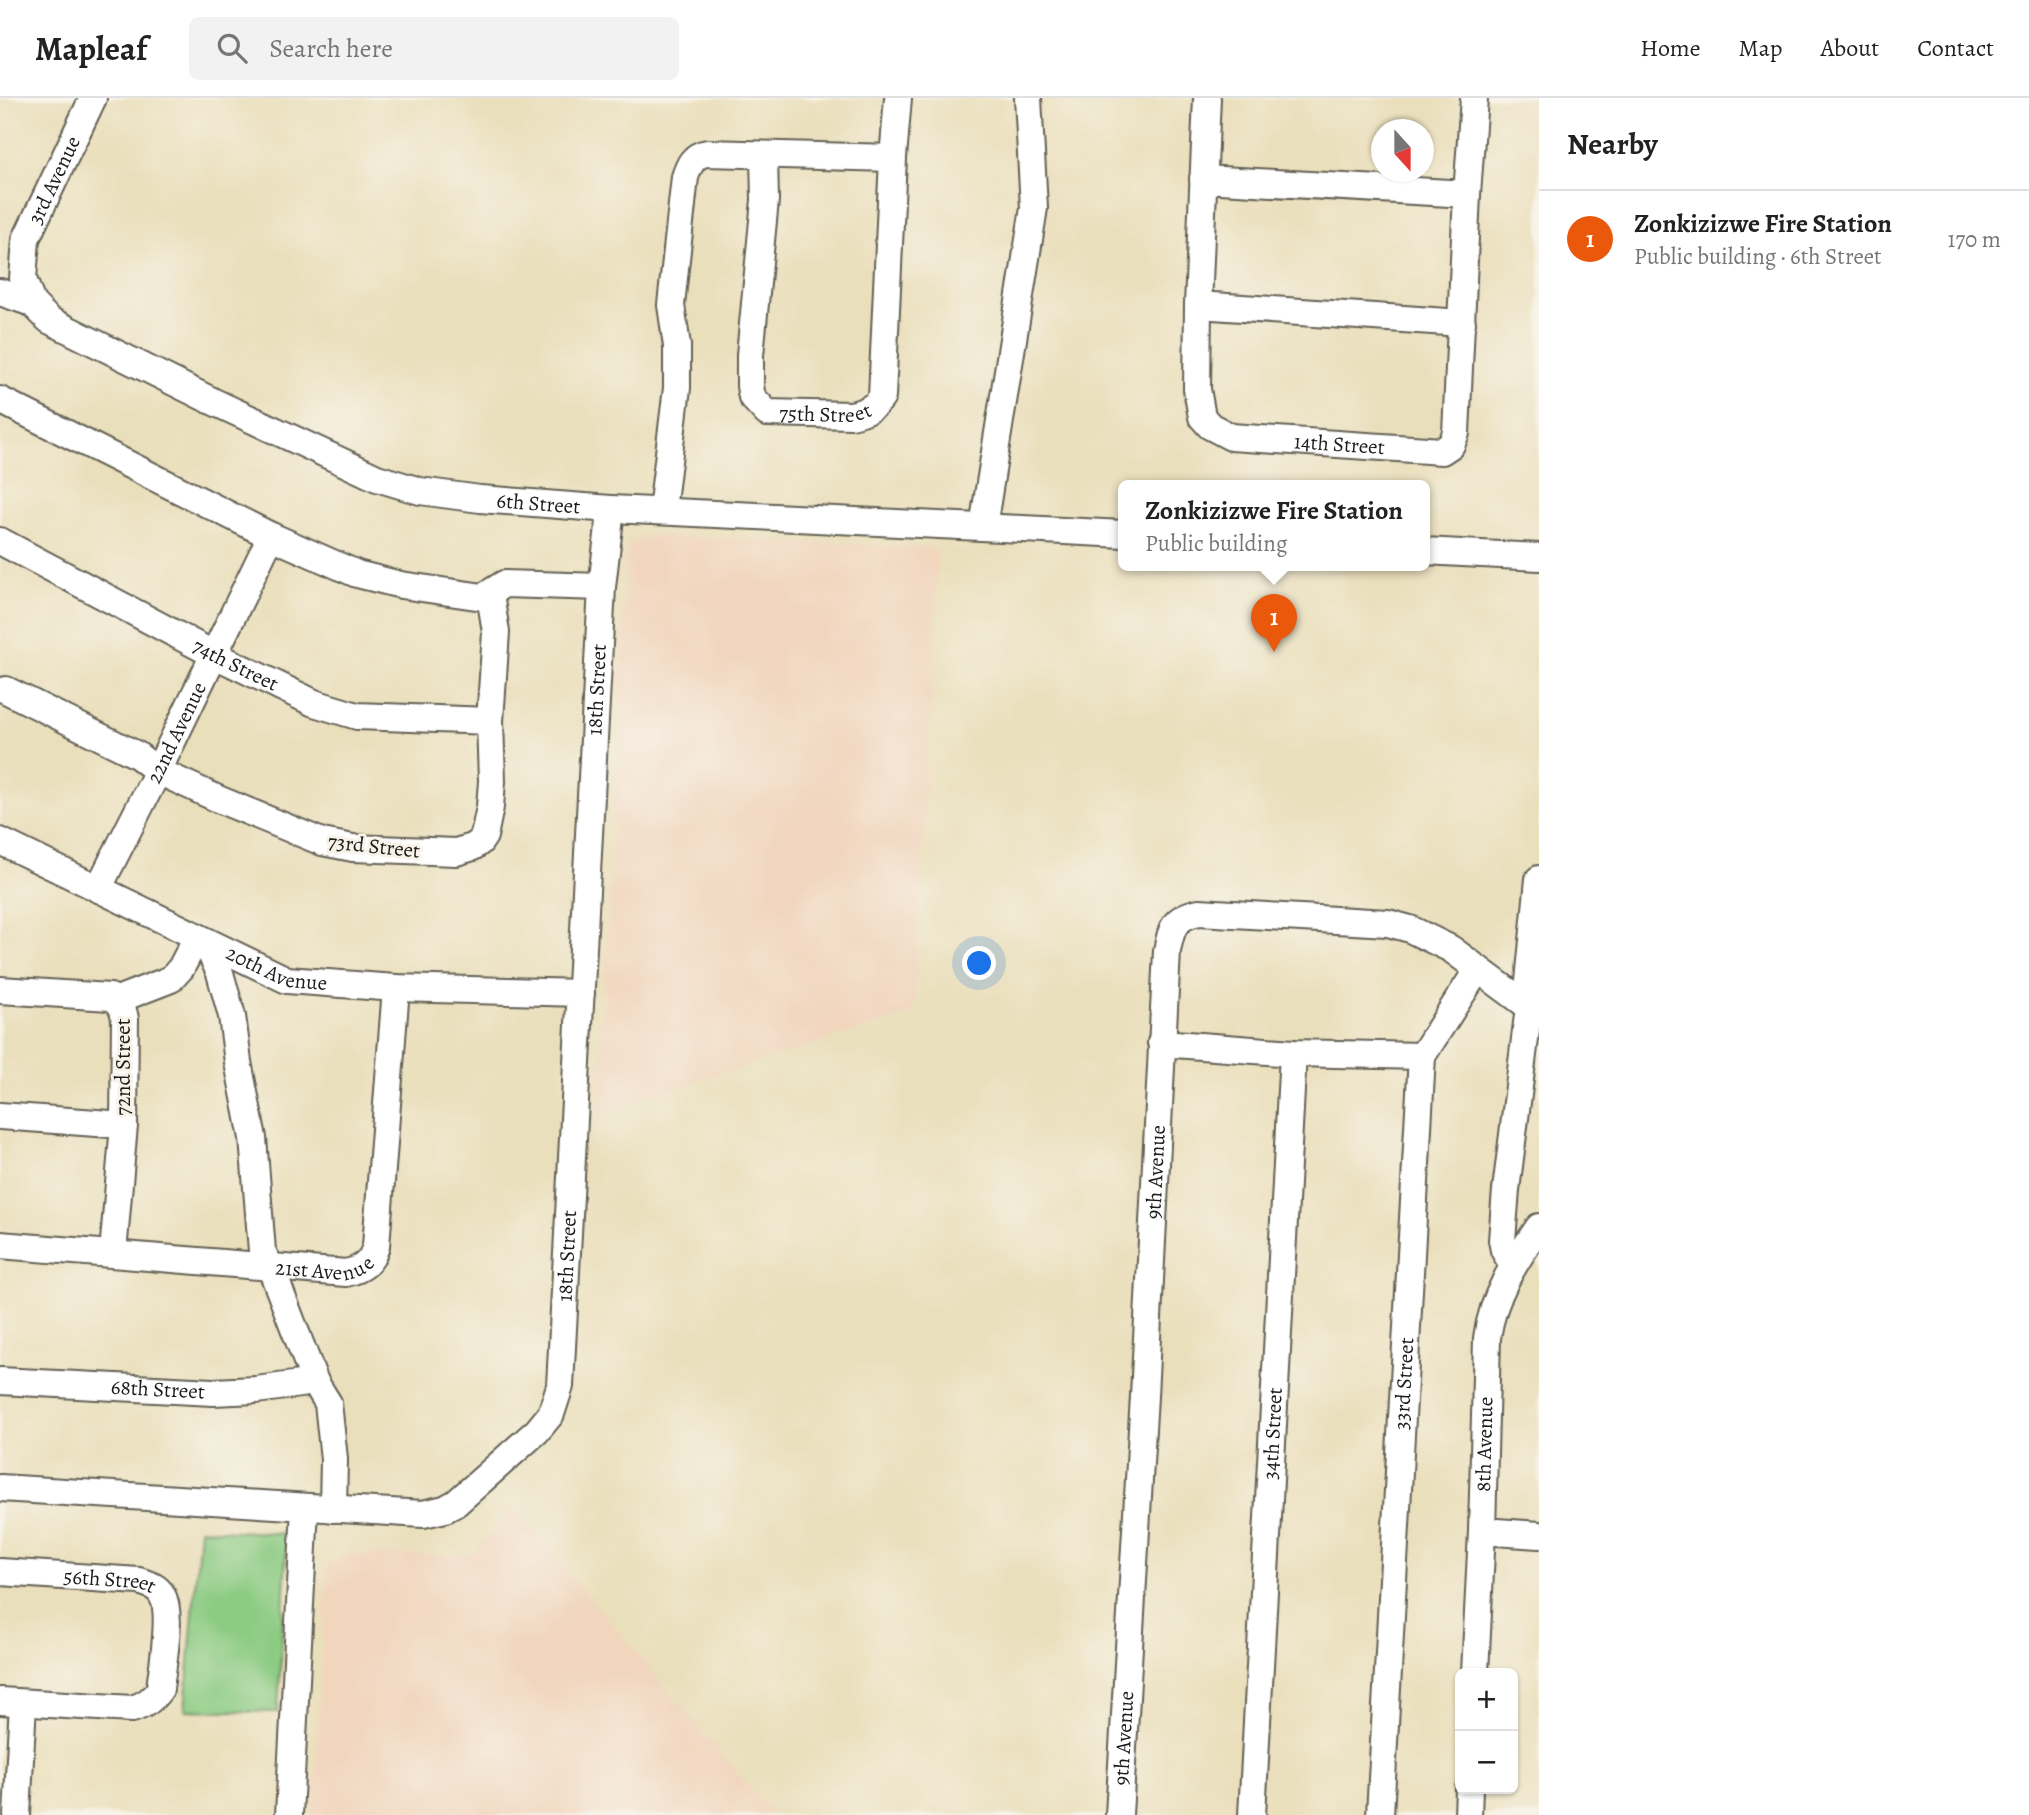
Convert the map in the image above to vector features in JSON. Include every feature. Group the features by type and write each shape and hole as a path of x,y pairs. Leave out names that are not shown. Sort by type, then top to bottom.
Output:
{"street":[{"name":"3rd Avenue","path":"32,303 23,279 26,239 93,98"},
{"name":"75th Street","path":"764,156 765,200 750,355 752,397 767,413 851,415 865,412 878,404 883,397 892,158 898,98"},
{"path":"983,527 1034,208 1028,98"},
{"name":"14th Street","path":"1208,98 1198,305 1197,389 1202,417 1210,426 1231,438 1442,451 1451,445 1456,433 1474,98"},
{"path":"663,510 677,388 677,346 671,305 677,239 689,164 701,154 892,158"},
{"path":"1203,179 1467,194"},
{"name":"6th Street","path":"0,292 32,303 49,320 212,401 377,478 420,491 468,498 611,509 1118,534"},
{"path":"1198,305 1462,323"},
{"path":"0,400 271,536 357,574 383,581 483,597 504,584 602,587"},
{"name":"18th Street","path":"0,1488 423,1514 445,1509 471,1492 551,1415 560,1386 602,587 611,509"},
{"name":"22nd Avenue","path":"98,889 271,536"},
{"name":"74th Street","path":"0,541 213,654 314,702 357,716 490,721"},
{"path":"1430,551 1539,557"},
{"name":"73rd Street","path":"6,690 137,755 158,771 322,842 353,848 456,852 473,848 484,836 492,780 490,721 496,632 491,601 483,597"},
{"name":"20th Avenue","path":"0,841 287,979 396,988 581,993"},
{"path":"1513,1265 1504,1250 1503,1227 1506,1190 1534,1010 1528,992 1539,879"},
{"name":"9th Avenue","path":"1119,1815 1144,1396 1161,1044 1167,951 1175,923 1184,916 1199,912 1388,923 1410,929 1451,949 1534,1010"},
{"path":"117,1000 171,979 201,939 220,973 232,1016 253,1138 262,1251 315,1382 328,1402 334,1459 333,1508"},
{"name":"33rd Street","path":"1380,1815 1422,1056 1478,969"},
{"name":"21st Avenue","path":"0,1245 271,1268 346,1273 358,1270 372,1258 376,1246 396,988"},
{"name":"72nd Street","path":"0,990 110,997 122,1006 125,1019 124,1125 113,1253"},
{"path":"1161,1044 1293,1053 1422,1056"},
{"name":"34th Street","path":"1252,1815 1293,1053"},
{"path":"0,1116 124,1125"},
{"name":"8th Avenue","path":"1475,1668 1491,1315 1513,1265 1539,1227"},
{"name":"68th Street","path":"0,1381 213,1392 256,1390 315,1382"},
{"path":"289,1815 304,1508"},
{"path":"1482,1531 1539,1535"},
{"name":"56th Street","path":"0,1572 139,1581 162,1593 167,1613 160,1689 145,1705 132,1709 11,1702"},
{"path":"11,1702 17,1815"},
{"path":"1468,1815 1469,1794"}],"shaded area":[{"path":"647,535 938,548 914,1013 598,1112 627,545"},
{"path":"515,1509 773,1815 313,1815 327,1563 349,1554 471,1555"}],"green space":[{"path":"200,1529 287,1534 278,1712 185,1710"}],"place":[{"name":"Zonkizizwe Fire Station","path":"1274,652"}]}
